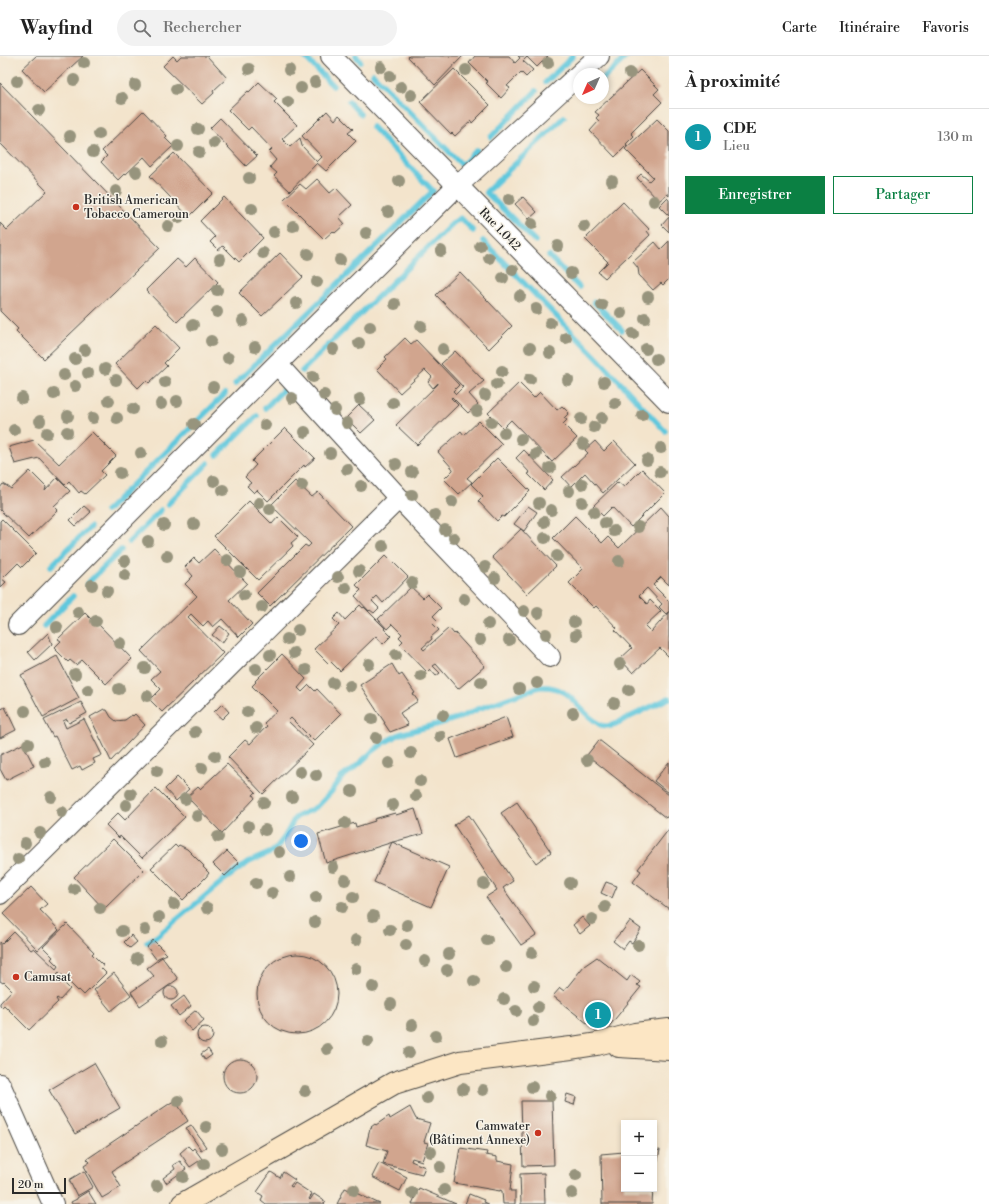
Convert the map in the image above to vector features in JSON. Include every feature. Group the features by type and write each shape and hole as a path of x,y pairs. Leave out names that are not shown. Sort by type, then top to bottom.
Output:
{"main road":[{"path":"198,1201 394,1083 460,1062 597,1044 635,1034 669,1030"},
{"path":"597,1044 669,1049"}],"street":[{"name":"Rue 1.042","path":"331,56 669,402"},
{"path":"18,625 277,364 457,186 599,56"},
{"path":"277,364 399,498 550,657"},
{"path":"0,894 399,498"},
{"path":"0,1084 53,1204"}],"building":[{"path":"36,56 83,56 44,92 22,69"},
{"path":"173,56 177,60 181,56 207,56 227,78 202,104 163,66"},
{"path":"463,56 435,85 408,57"},
{"path":"475,56 509,56 515,63 520,58 518,56 548,56 537,67 527,57 523,61 533,70 526,77 521,72 507,86 510,88 501,98 486,83 488,82 469,63"},
{"path":"454,69 490,105 472,123 471,121 455,136 452,133 451,134 420,102"},
{"path":"640,70 659,89 654,94 662,102 631,133 634,136 615,157 590,131 599,121 596,118 599,115 595,112 604,104 609,104 609,99"},
{"path":"259,82 277,99 274,102 297,125 282,139 290,147 300,138 302,146 317,162 322,157 302,136 327,111 335,120 339,115 353,129 348,133 356,141 326,171 317,163 290,191 274,176 277,173 270,167 276,160 269,152 272,149 251,127 248,130 228,110"},
{"name":"British American Tobacco Cameroun","path":"0,83 160,248 44,359 16,331 18,329 0,311 0,223 7,230 47,191 0,143"},
{"path":"143,111 167,136 165,138 173,146 152,166 144,157 118,180 101,162 107,156 102,151"},
{"path":"220,118 257,156 246,166 210,128"},
{"path":"657,119 669,131 669,196 667,194 659,201 637,178 641,174 649,181 653,177 625,149"},
{"path":"174,153 213,193 189,217 150,176"},
{"path":"317,179 330,193 336,188 352,205 339,217 345,224 335,233 333,231 324,239 284,199 300,184 306,189"},
{"path":"224,197 263,238 239,262 223,246 218,250 210,242 215,237 200,221"},
{"path":"523,197 537,212 529,219 515,204"},
{"path":"667,198 669,200 669,216 659,206"},
{"path":"623,202 649,229 647,231 650,235 605,278 598,272 608,262 585,239"},
{"path":"669,217 669,232 662,225"},
{"path":"669,241 669,279 663,285 661,283 653,290 639,275 638,268 633,262 655,242 661,249"},
{"path":"280,253 303,277 262,316 239,293"},
{"path":"195,258 218,282 177,322 146,290 177,259 186,267"},
{"path":"460,272 512,326 489,349 436,295"},
{"path":"156,324 179,348 164,363 167,366 149,383 146,380 138,388 115,364"},
{"path":"405,338 411,344 416,340 459,385 453,391 456,394 463,387 441,364 455,351 484,381 469,394 478,404 468,413 452,397 451,398 458,405 417,445 396,425 438,384 438,383 433,388 428,382 432,377 425,370 400,393 377,369 387,359 385,357"},
{"path":"519,383 534,398 540,392 557,410 562,406 569,413 564,418 567,420 563,424 577,438 552,462 511,420 503,428 488,413"},
{"path":"359,405 375,420 361,433 346,418"},
{"path":"479,421 502,444 467,478 472,482 459,494 444,479 453,469 438,452 461,431 464,435"},
{"path":"285,428 315,458 305,467 304,465 268,501 257,490 254,493 247,486 251,483 245,477 256,465 252,461"},
{"path":"92,432 116,456 101,471 105,475 85,494 81,491 79,493 69,481 65,485 39,458 15,464 9,447 34,440 59,464"},
{"path":"595,441 604,451 614,441 635,463 603,493 585,473 571,487 562,477 588,453 585,450"},
{"path":"524,450 553,480 544,490 528,474 530,473 516,458"},
{"path":"497,458 530,491 504,517 502,516 497,521 478,501 483,496 471,484"},
{"path":"642,469 665,493 631,527 612,507 603,516 593,506 618,482 624,487"},
{"path":"30,471 46,487 45,491 57,478 70,491 54,506 58,510 29,538 0,510 0,488 3,484 11,489"},
{"path":"295,481 312,497 318,492 351,526 270,606 257,593 305,545 308,547 311,544 271,505"},
{"path":"249,501 272,524 278,517 298,537 291,543 293,546 258,580 214,536"},
{"path":"84,506 91,512 76,526 70,520"},
{"path":"528,506 537,512 524,531 514,524"},
{"path":"661,507 669,516 669,585 661,577 653,585 669,601 669,611 666,614 659,607 662,604 647,588 639,596 647,604 650,600 661,611 645,626 651,632 669,612 669,657 660,648 633,673 620,659 632,648 615,630 617,628 596,606 594,608 569,583 583,569 553,538 575,516 602,543 608,537 619,548"},
{"path":"2,519 36,553 22,567 18,563 2,579 6,582 0,588 0,521"},
{"path":"521,529 556,566 527,594 492,557"},
{"path":"214,549 247,583 229,600 252,624 239,637 222,619 213,627 208,621 203,626 191,614 188,617 223,653 162,712 150,700 161,689 151,679 160,671 141,651 197,596 185,584 193,576 185,567 194,558 199,563"},
{"path":"386,555 408,577 383,603 377,596 372,601 379,608 374,613 370,610 369,611 355,596 361,590 356,585"},
{"path":"411,587 423,598 427,594 441,608 433,616 437,620 433,624 439,630 422,648 424,650 449,628 485,666 458,689 436,664 433,666 440,673 436,676 430,669 427,672 400,644 403,641 399,637 402,634 392,624 387,629 378,619"},
{"path":"360,605 363,608 364,607 385,628 384,629 391,636 383,644 376,636 340,671 331,662 329,664 314,649 339,625 333,619 339,613 345,620"},
{"path":"85,613 97,625 98,624 132,659 106,684 82,660 76,665 70,660 68,662 54,648 61,641 58,639"},
{"path":"220,626 229,633 222,643 212,635"},
{"path":"48,633 52,644 35,660 28,652"},
{"path":"282,654 306,679 298,688 302,692 309,685 315,691 317,689 341,714 314,741 291,718 288,721 313,745 263,794 228,757 245,740 250,744 267,726 264,723 277,711 252,686 256,682 255,681"},
{"path":"57,656 79,698 43,717 21,675"},
{"path":"392,664 399,676 402,674 415,693 413,694 418,701 400,713 408,725 390,732 360,685"},
{"path":"81,702 87,713 69,723 67,719 63,721 66,728 84,719 102,755 93,759 95,763 82,770 80,766 72,770 55,736 53,737 44,720"},
{"path":"222,704 229,712 222,719 214,712"},
{"path":"5,707 16,730 0,738 0,710"},
{"path":"104,709 107,710 111,717 116,721 125,720 135,714 145,725 111,761 90,717"},
{"path":"506,717 513,737 457,758 450,739"},
{"path":"599,740 669,795 669,814 666,818 587,755"},
{"path":"23,744 34,766 6,780 0,769 0,755"},
{"path":"669,762 669,793 654,781"},
{"path":"227,764 256,792 253,795 255,798 222,833 187,797 198,787 200,789"},
{"path":"177,777 189,789 176,801 165,789"},
{"path":"156,788 185,817 142,858 120,836 119,838 106,825 118,813 125,820"},
{"path":"517,802 551,852 536,863 501,813"},
{"path":"415,809 423,834 326,863 318,834 355,823 356,827 375,821 374,819 395,813 396,815"},
{"path":"469,815 513,881 503,888 536,935 521,945 486,897 497,890 454,825"},
{"path":"669,829 669,909 633,882 641,871 638,869"},
{"path":"113,839 144,870 104,909 74,877"},
{"path":"392,842 449,867 431,907 374,882"},
{"path":"175,845 177,847 179,845 187,849 209,873 183,900 151,868"},
{"path":"227,851 239,863 225,876 213,864"},
{"path":"606,882 617,886 612,898 601,893"},
{"path":"31,887 47,904 40,910 59,930 38,950 3,914"},
{"path":"582,917 590,926 580,934 573,925"},
{"path":"630,921 641,929 632,943 629,941 623,949 613,941"},
{"path":"67,924 94,952 92,954 103,965 101,968 106,973 84,995 59,972 56,975 70,989 60,1000 57,998 56,999 58,1002 29,1030 4,1005 2,1007 0,1005 0,1003 12,990 4,982 3,983 0,981 0,942 2,944 14,932 31,950 34,948 56,969 58,966 51,959 53,957 43,947"},
{"path":"131,935 137,942 130,948 124,942"},
{"path":"153,940 167,954 156,959 147,947"},
{"path":"297,954 312,957 325,966 334,979 337,994 334,1009 325,1022 312,1031 297,1034 282,1031 269,1022 260,1009 257,994 260,979 269,966 282,957"},
{"path":"162,957 178,979 140,1006 131,992 154,976 147,968"},
{"path":"597,957 627,981 631,975 640,982 637,985 641,987 602,1035 553,996 560,988 564,991 584,966"},
{"path":"114,973 131,995 111,1011 94,990"},
{"path":"168,986 174,986 178,990 178,996 174,1000 168,1000 164,996 164,990"},
{"path":"184,996 191,1006 179,1016 171,1006"},
{"path":"196,1010 204,1020 192,1031 183,1021"},
{"path":"205,1027 212,1032 213,1035 208,1042 205,1043 198,1038 197,1035 202,1028"},
{"path":"208,1049 212,1055 205,1060 201,1054"},
{"path":"237,1059 243,1059 252,1064 256,1070 256,1082 252,1088 243,1093 237,1093 228,1088 223,1079 223,1073 228,1064"},
{"path":"94,1063 120,1108 75,1134 49,1090"},
{"path":"567,1094 576,1097 574,1105 565,1102"},
{"path":"175,1100 188,1121 112,1171 121,1187 102,1198 84,1166 90,1162 87,1159"},
{"name":"Camwater (Bâtiment Annexe)","path":"521,1101 552,1101 554,1165 523,1166"},
{"path":"410,1107 416,1119 430,1123 424,1142 428,1143 422,1161 412,1158 411,1161 425,1167 422,1174 383,1164 387,1151 366,1145 370,1129 372,1128 371,1127 389,1116 390,1119"},
{"path":"191,1125 206,1147 201,1150 186,1128"},
{"path":"188,1146 192,1150 194,1148 202,1159 190,1167 180,1153"},
{"path":"460,1148 487,1152 486,1155 497,1157 497,1161 513,1164 510,1191 515,1191 515,1204 503,1204 502,1191 500,1190 454,1183"},
{"path":"657,1150 660,1150 657,1164 657,1156"},
{"path":"621,1152 621,1192 653,1192 652,1204 602,1204 601,1154"},
{"path":"180,1161 186,1169 166,1183 163,1178 175,1169 173,1165"},
{"path":"379,1163 407,1177 400,1191 372,1177"},
{"path":"84,1171 93,1187 77,1196 69,1180"},
{"path":"271,1172 280,1178 283,1172 295,1180 290,1186 292,1187 295,1183 312,1194 309,1199 310,1200 314,1194 326,1202 324,1204 266,1204 261,1200 263,1196 257,1192"},
{"path":"544,1173 545,1204 521,1204 520,1174"},
{"path":"345,1188 380,1204 337,1204"},
{"path":"419,1188 456,1204 412,1204"},
{"path":"88,1191 96,1204 72,1204 71,1202"},
{"path":"469,1194 484,1200 483,1202 488,1204 465,1204"}],"waterway":[{"path":"304,56 333,86"},
{"path":"356,56 360,61"},
{"path":"546,82 573,56"},
{"path":"609,73 627,56"},
{"path":"373,74 462,165 477,150"},
{"path":"491,137 536,91"},
{"path":"349,102 360,114"},
{"path":"535,241 486,192 564,117"},
{"path":"235,384 433,191 372,127"},
{"path":"302,371 454,222 461,218 473,231"},
{"path":"483,241 601,362 665,431"},
{"path":"549,256 579,287"},
{"path":"594,302 622,330"},
{"path":"265,408 290,383"},
{"path":"106,511 225,394"},
{"path":"217,455 257,416"},
{"path":"168,504 208,463"},
{"path":"129,542 161,510"},
{"path":"51,566 90,527"},
{"path":"87,584 121,550"},
{"path":"44,626 73,596"},
{"path":"147,942 156,937 224,880 249,862 272,852 284,838 295,818 318,806 342,777 385,742 400,734 461,717 478,709 539,687 548,687 563,692 591,718 606,726 611,726 669,698"}],"place":[{"name":"British American Tobacco Cameroun","path":"76,207"},
{"name":"Camusat","path":"16,977"},
{"name":"CDE","path":"598,1015"},
{"name":"Camwater (Bâtiment Annexe)","path":"538,1133"}]}
